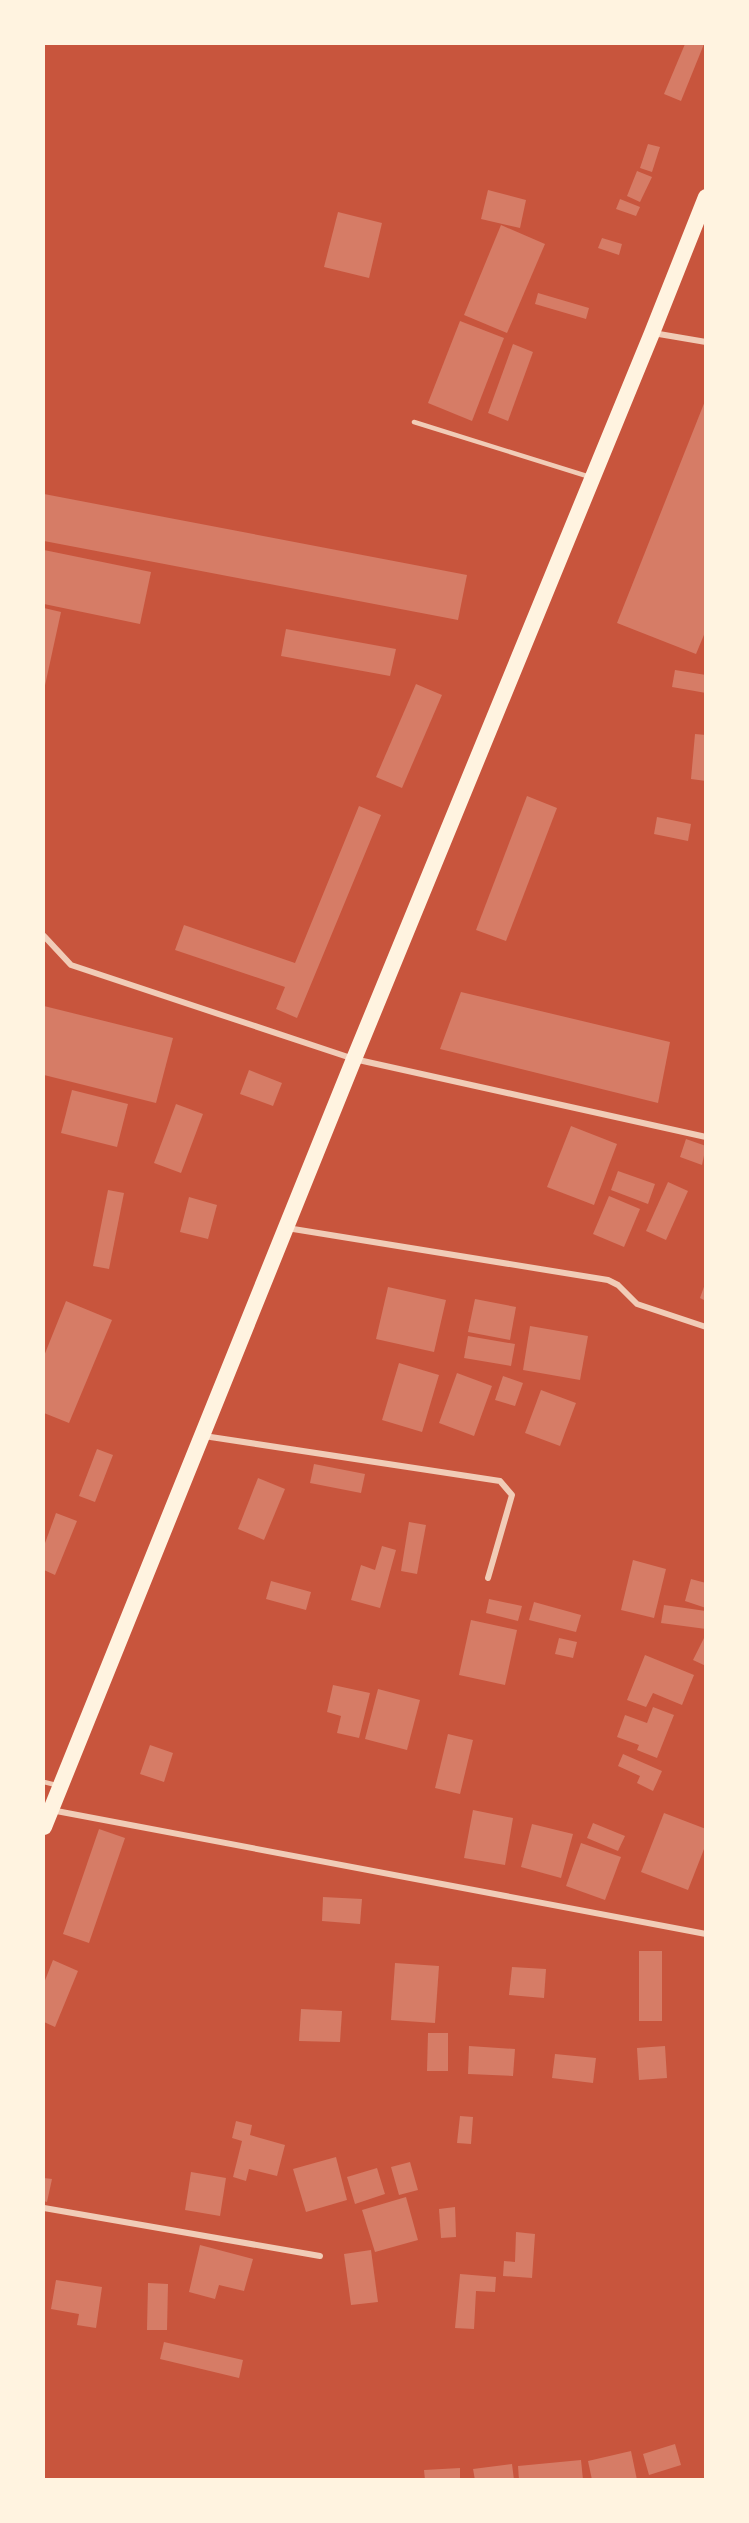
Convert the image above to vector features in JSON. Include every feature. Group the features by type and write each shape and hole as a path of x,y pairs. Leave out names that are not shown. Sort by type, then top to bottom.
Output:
{"highway":[{"path":"44,1827 354,1059 652,333 705,197"}],"street":[{"path":"652,333 705,342"},
{"path":"44,936 71,965 354,1059 705,1137"},
{"path":"286,1228 608,1280 618,1285 637,1304 705,1327"},
{"path":"203,1436 500,1481 512,1495 488,1578"},
{"path":"51,1810 705,1934"},
{"path":"44,2208 320,2256"}],"lane":[{"path":"414,422 593,478"},
{"path":"44,1782 61,1787"}],"building":[{"path":"685,44 704,44 681,101 664,94"},
{"path":"648,144 660,147 652,172 640,168"},
{"path":"637,171 652,177 640,202 627,196"},
{"path":"488,190 526,200 520,228 481,219"},
{"path":"620,199 640,207 636,216 616,209"},
{"path":"338,212 382,223 369,278 324,267"},
{"path":"501,225 545,244 507,333 464,315"},
{"path":"602,238 622,244 619,255 598,248"},
{"path":"538,293 589,308 586,319 535,304"},
{"path":"460,321 504,338 472,421 428,403"},
{"path":"513,344 533,352 508,421 488,413"},
{"path":"705,401 706,630 696,654 617,623"},
{"path":"44,494 467,575 458,620 44,541"},
{"path":"44,550 151,572 140,624 44,604"},
{"path":"44,608 61,612 44,690"},
{"path":"286,629 396,649 390,676 281,656"},
{"path":"675,670 706,675 706,693 672,687"},
{"path":"416,684 442,695 402,788 376,777"},
{"path":"695,734 706,735 706,781 691,779"},
{"path":"527,796 557,808 506,941 476,930"},
{"path":"359,806 381,815 297,1018 276,1009 285,987 175,950 184,925 295,963"},
{"path":"657,817 691,824 688,841 654,834"},
{"path":"461,992 670,1042 658,1103 440,1049"},
{"path":"44,1006 173,1038 156,1103 44,1075"},
{"path":"249,1070 282,1083 273,1106 240,1094"},
{"path":"72,1090 128,1104 117,1147 61,1133"},
{"path":"176,1104 203,1114 181,1173 154,1163"},
{"path":"571,1126 617,1144 594,1205 547,1187"},
{"path":"686,1139 706,1146 702,1165 680,1157"},
{"path":"618,1171 655,1184 648,1204 611,1190"},
{"path":"668,1182 688,1191 666,1240 646,1231"},
{"path":"108,1190 124,1193 109,1269 93,1266"},
{"path":"609,1196 640,1209 624,1247 593,1234"},
{"path":"189,1197 217,1205 208,1239 180,1232"},
{"path":"706,1284 706,1301 700,1298"},
{"path":"388,1287 446,1300 434,1352 376,1339"},
{"path":"475,1299 516,1307 510,1340 468,1332"},
{"path":"66,1301 112,1320 69,1423 44,1413 44,1356"},
{"path":"530,1326 588,1336 580,1380 523,1370"},
{"path":"468,1336 515,1344 511,1366 464,1358"},
{"path":"399,1363 439,1375 422,1432 382,1420"},
{"path":"457,1373 492,1386 474,1436 439,1423"},
{"path":"503,1376 523,1383 515,1406 495,1400"},
{"path":"541,1390 576,1403 560,1446 525,1433"},
{"path":"97,1449 113,1455 95,1502 79,1496"},
{"path":"314,1464 365,1474 361,1493 310,1483"},
{"path":"258,1478 285,1489 264,1540 238,1529"},
{"path":"56,1513 77,1521 55,1575 44,1570 44,1546"},
{"path":"409,1522 426,1525 417,1574 401,1571"},
{"path":"382,1546 396,1550 380,1608 351,1600 361,1565 375,1570"},
{"path":"633,1560 666,1569 654,1618 621,1610"},
{"path":"691,1579 706,1583 706,1608 685,1601"},
{"path":"271,1581 311,1592 306,1610 266,1599"},
{"path":"489,1599 522,1606 518,1621 486,1613"},
{"path":"534,1602 581,1615 576,1632 529,1620"},
{"path":"664,1605 706,1611 706,1629 661,1623"},
{"path":"471,1620 517,1630 505,1685 459,1675"},
{"path":"706,1634 706,1666 693,1660"},
{"path":"559,1638 577,1642 573,1658 555,1654"},
{"path":"645,1655 694,1675 682,1705 653,1693 646,1707 627,1700"},
{"path":"333,1685 370,1693 359,1738 337,1733 341,1716 327,1712"},
{"path":"378,1689 420,1700 407,1750 365,1739"},
{"path":"653,1707 674,1715 657,1758 637,1750 639,1745 617,1737 625,1715 647,1723"},
{"path":"448,1734 473,1740 460,1794 435,1788"},
{"path":"150,1745 173,1753 164,1782 140,1774"},
{"path":"623,1754 662,1771 653,1791 637,1783 640,1776 618,1766"},
{"path":"473,1810 513,1818 505,1865 464,1858"},
{"path":"664,1813 706,1829 706,1844 688,1890 641,1872"},
{"path":"593,1823 625,1836 618,1851 587,1838"},
{"path":"532,1824 573,1834 561,1878 521,1867"},
{"path":"99,1829 125,1838 89,1943 63,1934"},
{"path":"581,1843 621,1857 605,1900 566,1886"},
{"path":"323,1897 362,1899 360,1924 322,1921"},
{"path":"639,1951 662,1951 662,2021 639,2021"},
{"path":"53,1960 78,1971 55,2027 44,2022 44,1983"},
{"path":"395,1963 439,1966 435,2023 391,2020"},
{"path":"512,1967 546,1969 544,1998 509,1995"},
{"path":"301,2009 342,2011 340,2042 299,2041"},
{"path":"428,2033 448,2033 448,2071 427,2071"},
{"path":"469,2046 515,2049 513,2076 468,2074"},
{"path":"665,2046 667,2078 639,2080 637,2048"},
{"path":"555,2054 596,2058 593,2083 552,2078"},
{"path":"460,2116 473,2117 471,2144 457,2143"},
{"path":"236,2121 252,2125 250,2135 285,2145 277,2176 249,2169 246,2181 233,2177 242,2141 232,2138"},
{"path":"336,2157 347,2200 306,2212 293,2169"},
{"path":"410,2162 418,2190 399,2195 391,2167"},
{"path":"377,2168 385,2194 355,2204 347,2177"},
{"path":"191,2172 226,2178 220,2216 185,2210"},
{"path":"44,2178 52,2179 47,2202 44,2201"},
{"path":"406,2197 418,2240 375,2252 362,2210"},
{"path":"455,2207 456,2237 441,2238 439,2209"},
{"path":"516,2232 535,2234 532,2278 503,2276 504,2261 515,2262"},
{"path":"200,2245 253,2259 244,2291 219,2285 215,2299 189,2292"},
{"path":"371,2250 378,2302 351,2305 344,2254"},
{"path":"460,2274 496,2277 495,2292 476,2291 474,2329 455,2328"},
{"path":"56,2280 102,2287 96,2328 77,2325 79,2314 51,2309"},
{"path":"148,2283 168,2284 167,2330 147,2330"},
{"path":"164,2342 243,2360 239,2378 160,2359"},
{"path":"675,2444 681,2465 649,2475 643,2454"},
{"path":"631,2451 637,2480 592,2480 588,2461"},
{"path":"581,2460 583,2480 519,2480 518,2466"},
{"path":"512,2464 514,2480 475,2480 473,2469"},
{"path":"460,2468 460,2480 425,2480 424,2470"}]}
